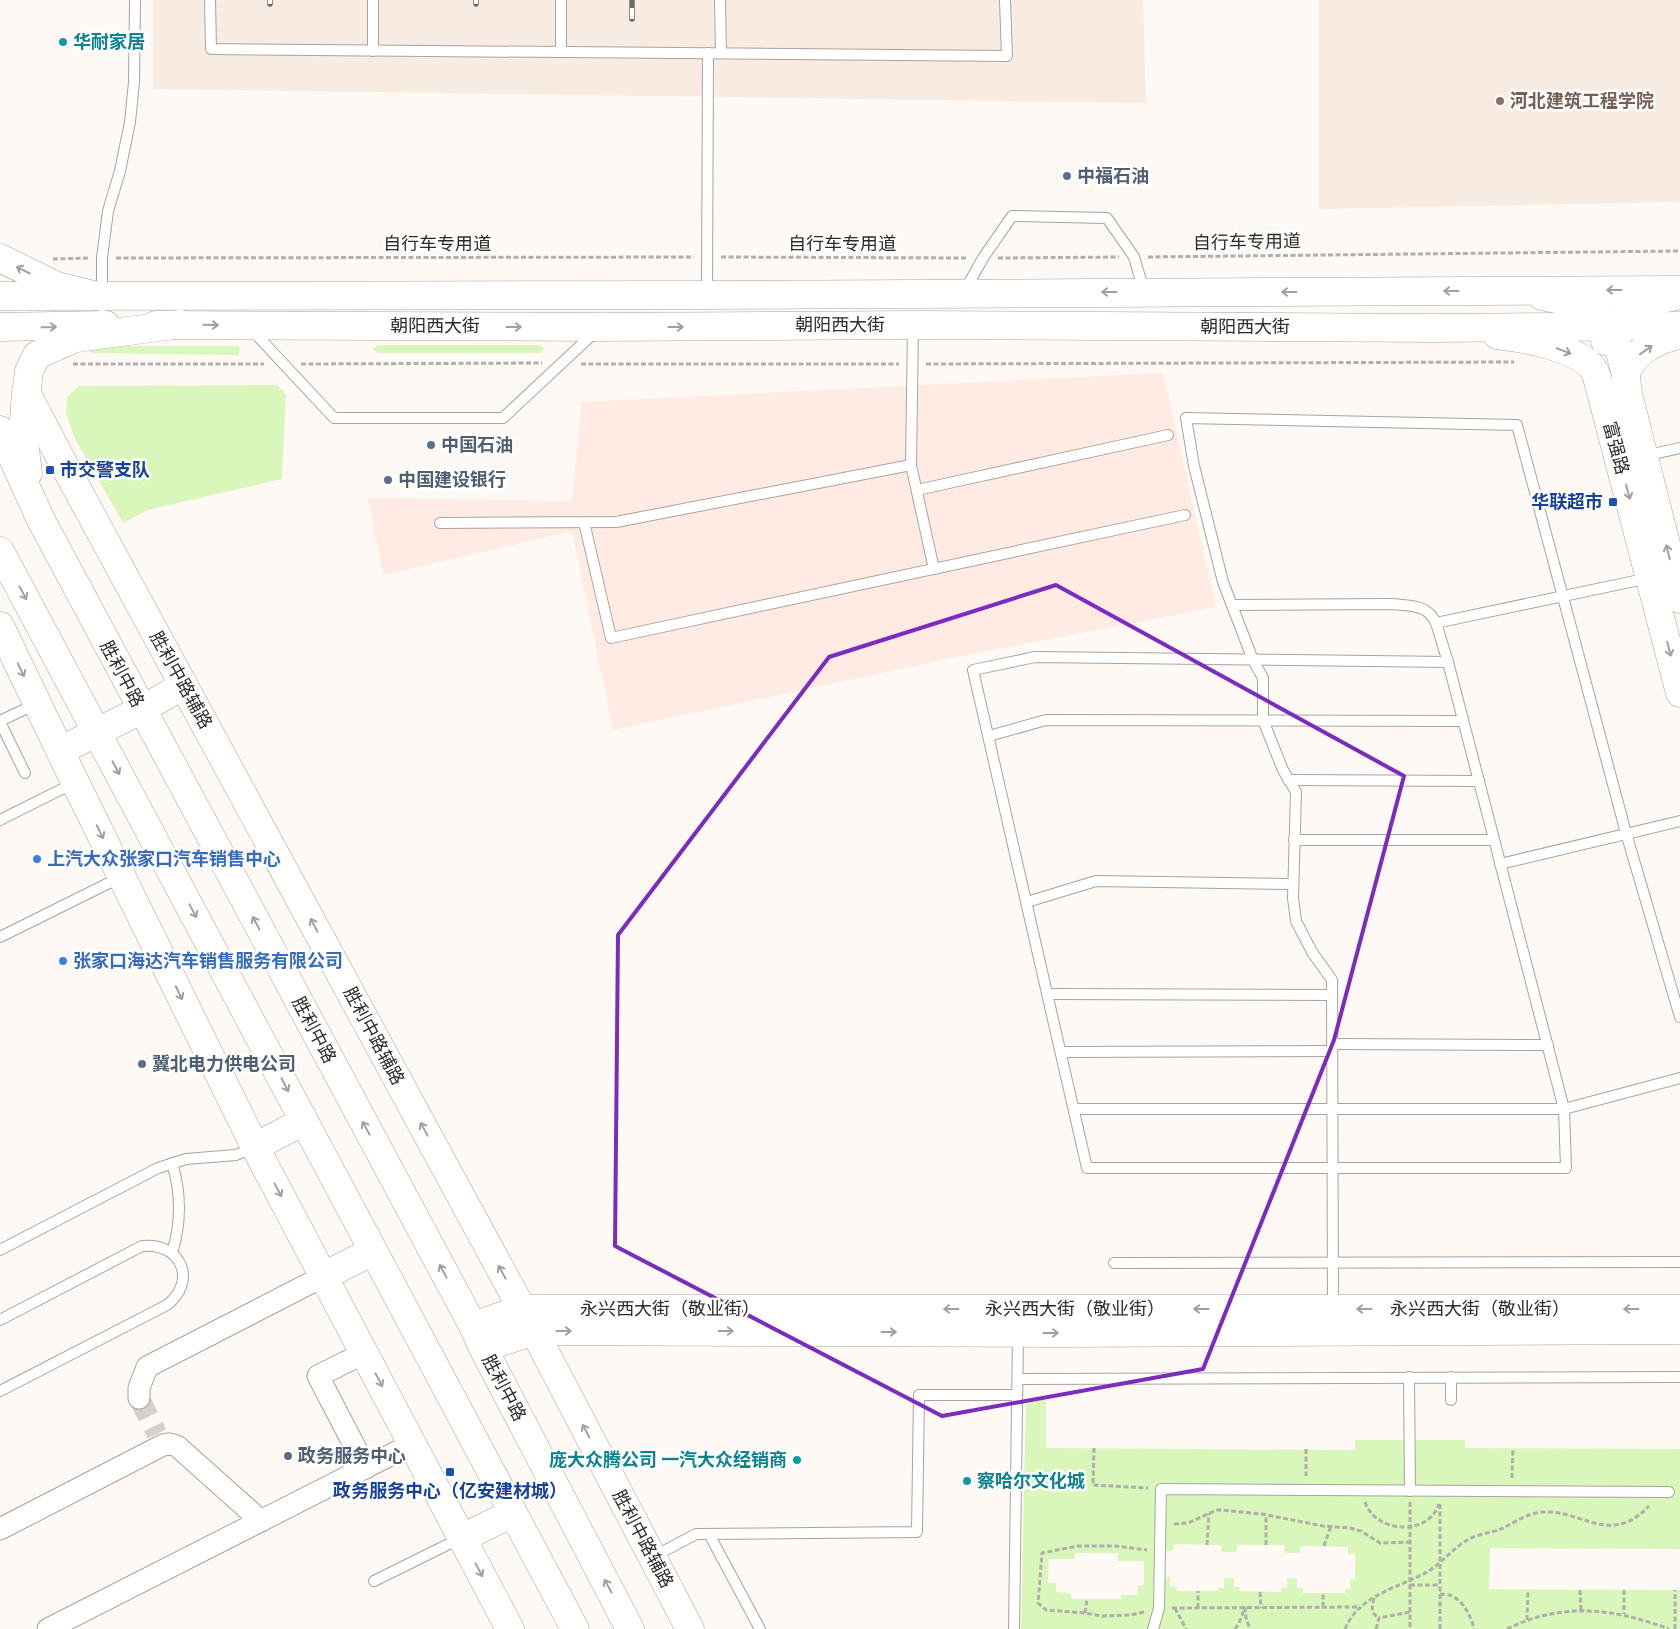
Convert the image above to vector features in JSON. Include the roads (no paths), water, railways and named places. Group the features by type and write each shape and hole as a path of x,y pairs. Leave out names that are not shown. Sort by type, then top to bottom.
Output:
{"main road":[{"path":"0,258 57,286 102,297"},
{"name":"朝阳西大街","path":"0,296 707,296 1680,290"},
{"path":"1522,291 1579,304 1595,311 1608,320 1612,328"},
{"path":"1597,377 1598,358 1603,344 1620,316 1645,303 1680,295"},
{"name":"朝阳西大街","path":"0,327 181,324 601,327 912,325 1612,328 1680,326"},
{"path":"41,520 26,468 23,434 29,371 37,355 76,338 181,324"},
{"name":"富强路","path":"1431,328 1525,338 1569,353 1591,365 1597,377 1680,693"},
{"name":"富强路","path":"1612,328 1626,375 1628,394 1680,599"},
{"path":"1626,375 1636,357 1648,347 1669,337 1680,335"},
{"name":"胜利中路辅路","path":"26,392 528,1320 690,1629"},
{"name":"胜利中路","path":"0,430 41,520 478,1337 630,1629"},
{"path":"1,554 575,1629"},
{"path":"0,626 256,1147 510,1629"},
{"path":"60,750 141,710 184,686"},
{"path":"256,1147 304,1121"},
{"path":"324,1276 374,1251"},
{"name":"永兴西大街（敬业街）","path":"478,1337 528,1320 1333,1309 1680,1309"},
{"name":"永兴西大街（敬业街）","path":"528,1320 1018,1333 1680,1330"},
{"path":"462,1538 513,1513"}],"street":[{"path":"139,1398 139,1388 147,1367 324,1276"},
{"path":"364,1353 318,1376 366,1468"},
{"path":"0,1529 160,1440 177,1446 261,1521"},
{"path":"48,1629 412,1444"}],"lane":[{"path":"102,297 102,258 108,211 120,171 130,122 134,82 135,0"},
{"path":"210,0 210,49 1007,56 1005,0"},
{"path":"373,0 373,51"},
{"path":"561,0 561,52"},
{"path":"720,0 721,54"},
{"path":"707,296 708,54"},
{"path":"964,293 983,258 1012,216 1107,218 1134,257 1144,292"},
{"path":"248,325 334,418 503,418 601,327"},
{"path":"912,325 911,465 934,569"},
{"path":"1333,1309 1332,980 1312,952 1296,922 1293,884 1296,792 1283,770 1263,720 1263,678 1253,660 1223,582 1194,466 1186,418 1517,425 1626,834 1680,1017"},
{"path":"917,490 1168,435"},
{"path":"1644,456 1680,448"},
{"path":"440,523 616,522 911,465"},
{"path":"584,522 611,638 1185,515"},
{"path":"1436,623 1650,578"},
{"path":"1232,605 1392,604 1419,607 1431,613 1448,662 1564,1109 1566,1168 1088,1168 973,670 1035,657 1448,662"},
{"path":"25,773 0,722 37,704"},
{"path":"989,736 1046,720 1463,721"},
{"path":"1288,780 1479,781"},
{"path":"0,820 75,782"},
{"path":"1500,864 1680,821"},
{"path":"1294,840 1494,840"},
{"path":"0,937 122,876"},
{"path":"1027,902 1096,881 1293,884"},
{"path":"1048,994 1332,995"},
{"path":"1061,1052 1548,1045"},
{"path":"1074,1109 1564,1109 1680,1078"},
{"path":"0,1250 158,1168 186,1159 236,1155 256,1147"},
{"path":"172,1164 176,1177 178,1222 172,1253"},
{"path":"0,1320 142,1246 158,1246 172,1253 180,1266 183,1281 180,1292 167,1305 0,1391"},
{"path":"1114,1263 1680,1262"},
{"path":"1014,1629 1018,1333"},
{"path":"1409,1377 1410,1491"},
{"path":"1451,1377 1451,1400"},
{"path":"1018,1379 1680,1377"},
{"path":"652,1557 696,1534 917,1532 919,1395 1017,1395"},
{"path":"1153,1629 1159,1608 1161,1489 1669,1492"},
{"path":"709,1534 760,1629"},
{"path":"374,1581 462,1538"}],"tunnel":[{"path":"139,1398 157,1434"}],"railway":[{"path":"632,0 632,19"}],"place":[{"name":"华耐家居","path":"63,42"},
{"name":"河北建筑工程学院","path":"1500,101"},
{"name":"中福石油","path":"1067,176"},
{"name":"中国石油","path":"431,445"},
{"name":"市交警支队","path":"50,470"},
{"name":"中国建设银行","path":"388,480"},
{"name":"华联超市","path":"1613,502"},
{"name":"上汽大众张家口汽车销售中心","path":"37,859"},
{"name":"张家口海达汽车销售服务有限公司","path":"63,961"},
{"name":"冀北电力供电公司","path":"142,1064"},
{"name":"政务服务中心","path":"288,1456"},
{"name":"庞大众腾公司 一汽大众经销商","path":"797,1460"},
{"name":"政务服务中心（亿安建材城）","path":"450,1472"},
{"name":"察哈尔文化城","path":"967,1481"}]}
